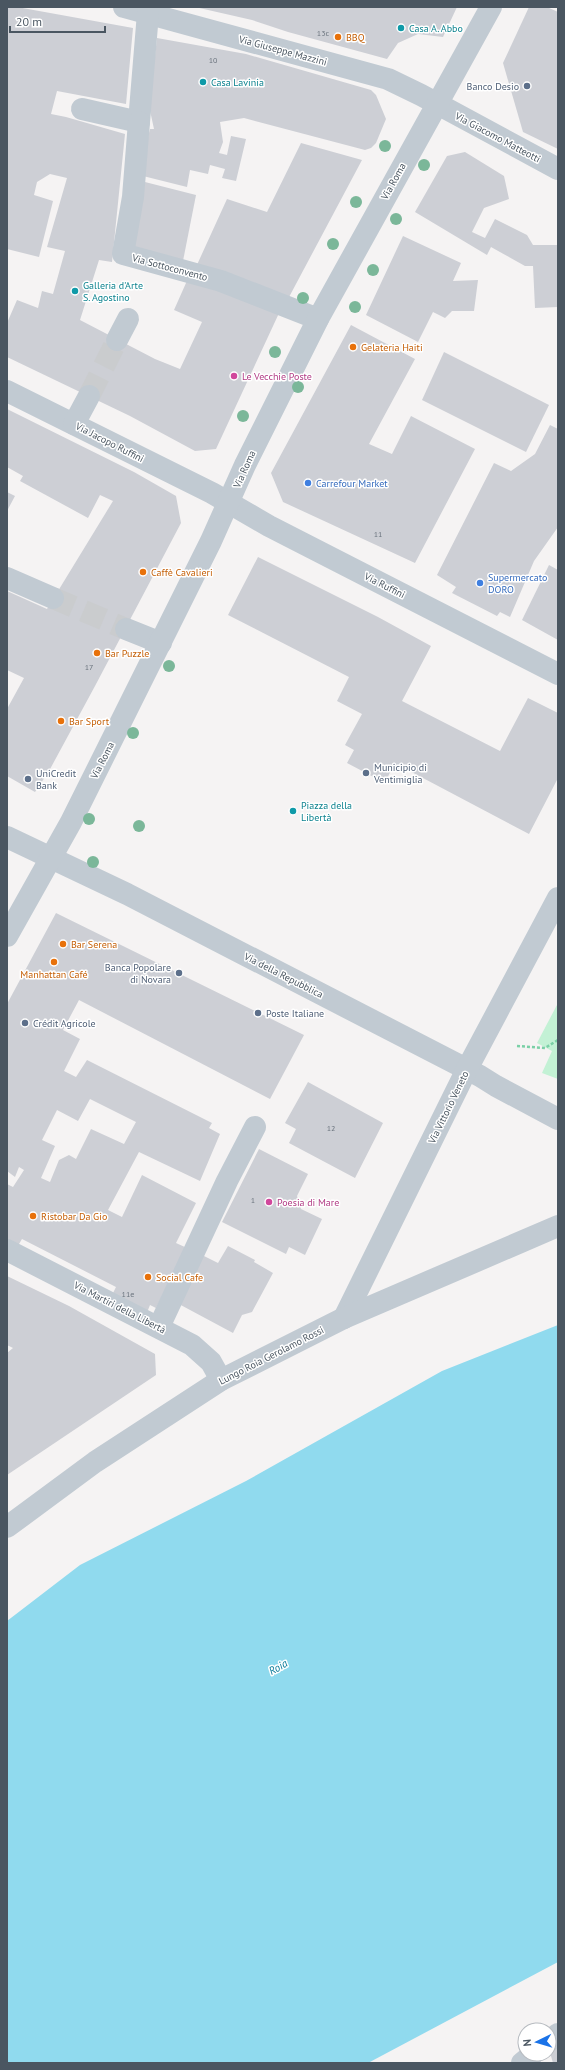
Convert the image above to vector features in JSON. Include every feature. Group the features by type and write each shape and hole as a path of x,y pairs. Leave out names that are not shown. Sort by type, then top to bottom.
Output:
{"street":[{"name":"Via Roma","path":"7,936 71,822 160,642 221,498 245,465 318,319 438,104 490,7"},
{"name":"Via Giuseppe Mazzini","path":"133,9 388,80 438,104"},
{"name":"Via Sottoconvento","path":"133,9 139,122 133,197 123,254 221,281 318,319"},
{"name":"Via Giacomo Matteotti","path":"438,104 558,169"},
{"path":"82,108 139,122"},
{"path":"117,340 128,319"},
{"name":"Via Jacopo Ruffini","path":"7,391 221,498"},
{"path":"74,424 89,396"},
{"name":"Via Ruffini","path":"221,498 269,526 558,674"},
{"path":"7,578 53,598"},
{"path":"126,629 160,642"},
{"name":"Via della Repubblica","path":"7,837 155,908 467,1069 558,1119"},
{"name":"Via Vittorio Veneto","path":"344,1318 467,1069 558,898"},
{"path":"159,1327 227,1181 255,1126"},
{"name":"Lungo Roia Gerolamo Rossi","path":"7,1527 95,1462 221,1380 344,1318 558,1226"},
{"name":"Via Martiri della Libertà","path":"7,1250 159,1327 192,1346 211,1362 221,1380"}],"path":[{"path":"517,1046 546,1048 558,1040"}],"green space":[{"path":"558,1003 558,1079 542,1073 552,1051 537,1043"}],"water":[{"name":"Roia","path":"558,1325 558,1962 368,2063 7,2063 7,1621 80,1565 246,1481 442,1371"}],"building":[{"path":"7,7 17,7 133,28 126,104 57,91 51,114 125,134 112,262 99,260 80,320 155,359 180,369 202,322 174,310 190,274 280,311 216,449 195,451 130,416 7,357 7,323 17,300 38,308 42,291 53,294 65,251 47,247 67,178 50,174 37,182 34,195 53,201 39,257 7,249"},
{"path":"195,7 457,7 443,37 418,34 398,43 387,59 288,32 252,20"},
{"path":"529,7 547,7 558,12 558,149 523,132 503,63"},
{"path":"157,38 246,54 371,90 376,95 386,119 376,143 371,148 365,150 244,118 220,122 223,142 219,153 227,155 231,136 246,139 236,181 222,178 225,169 210,165 208,174 190,170 187,187 139,175 150,129 154,129 149,106"},
{"path":"301,143 362,160 288,299 196,267 227,199 267,212"},
{"path":"465,152 504,176 509,199 484,208 472,232 485,238 495,219 527,235 533,245 558,245 558,307 535,308 533,266 525,266 491,247 487,255 415,212 447,156"},
{"path":"141,181 196,195 182,266 129,249"},
{"path":"403,236 461,263 453,281 478,280 474,311 452,311 445,318 433,312 418,342 366,315"},
{"path":"351,325 415,359 369,444 392,454 411,416 475,449 415,563 283,502 271,473"},
{"path":"444,352 549,405 526,452 422,400"},
{"path":"7,409 134,472 176,496 181,523 49,771 35,792 7,776 7,709 24,678 7,670 7,591 47,609 113,501 100,495 88,518 20,481 23,476 7,467"},
{"path":"550,425 558,429 558,527 534,561 510,617 500,612 497,616 452,593 456,587 437,575 494,463 511,471 535,454"},
{"path":"7,492 15,496 7,511"},
{"path":"258,557 378,617 431,646 402,701 500,751 528,698 558,713 558,778 529,834 404,768 402,772 392,768 385,783 347,763 354,750 345,745 362,714 337,701 349,677 228,615"},
{"path":"549,565 558,570 558,640 522,620"},
{"path":"56,913 304,1035 270,1099 79,1000 63,1030 80,1039 64,1071 76,1077 87,1060 212,1123 209,1128 220,1134 200,1181 139,1152 108,1210 122,1217 142,1175 196,1203 176,1243 187,1248 156,1308 150,1305 146,1315 111,1297 116,1287 22,1239 16,1249 7,1244 7,1184 13,1187 24,1170 19,1167 15,1177 7,1171 7,1004","holes":["90,1099 136,1122 124,1144 91,1129 76,1159 69,1155 59,1160 50,1182 41,1178 55,1146 42,1140 57,1110 78,1121"]},
{"path":"308,1082 383,1123 355,1178 289,1143 296,1129 285,1123"},
{"path":"259,1149 308,1174 297,1196 301,1209 322,1219 305,1255 289,1247 286,1254 222,1222"},
{"path":"228,1246 255,1260 254,1262 273,1273 252,1312 242,1315 233,1333 177,1303 202,1255 218,1263"},
{"path":"7,1276 69,1306 155,1354 156,1375 7,1475 7,1353 13,1348 7,1345"},
{"path":"557,2045 558,2063 553,2063 557,2062"}],"tunnel":[{"path":"89,396 117,340"},
{"path":"53,598 126,629"}],"place":[{"name":"Casa A. Abbo","path":"401,28"},
{"name":"BBQ","path":"338,37"},
{"name":"Casa Lavinia","path":"203,82"},
{"name":"Banco Desio","path":"527,86"},
{"name":"Galleria d'Arte S. Agostino","path":"75,291"},
{"name":"Gelateria Haiti","path":"353,347"},
{"name":"Le Vecchie Poste","path":"234,376"},
{"name":"Carrefour Market","path":"308,483"},
{"name":"Caffè Cavalieri","path":"143,572"},
{"name":"Supermercato DORO","path":"480,583"},
{"name":"Bar Puzzle","path":"97,653"},
{"name":"Bar Sport","path":"61,721"},
{"name":"Municipio di Ventimiglia","path":"366,773"},
{"name":"UniCredit Bank","path":"28,779"},
{"name":"Piazza della Libertà","path":"293,811"},
{"name":"Bar Serena","path":"63,944"},
{"name":"Manhattan Café","path":"54,962"},
{"name":"Banca Popolare di Novara","path":"179,973"},
{"name":"Poste Italiane","path":"258,1013"},
{"name":"Crédit Agricole","path":"25,1023"},
{"name":"Poesia di Mare","path":"269,1202"},
{"name":"Ristobar Da Gio","path":"33,1216"},
{"name":"Social Cafe","path":"148,1277"}]}
